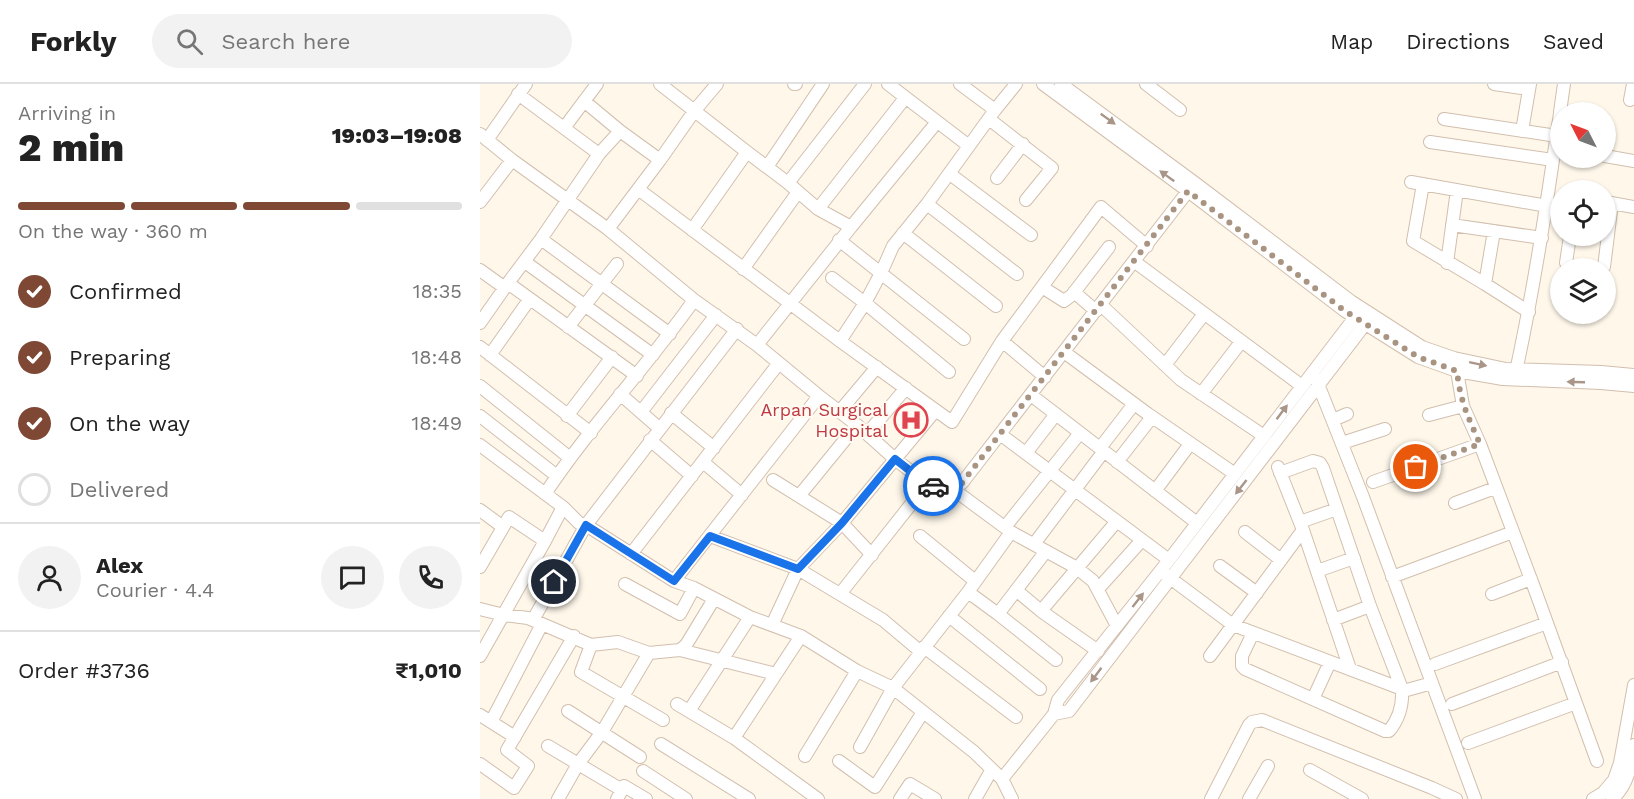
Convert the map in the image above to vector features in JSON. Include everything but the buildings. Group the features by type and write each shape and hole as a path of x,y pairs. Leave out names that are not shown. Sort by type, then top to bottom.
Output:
{"street":[{"path":"564,128 597,84"},
{"path":"660,84 818,209 851,227"},
{"path":"608,229 695,110 717,84"},
{"path":"767,167 823,84"},
{"path":"788,183 865,84"},
{"path":"888,84 969,146"},
{"path":"960,84 1023,144 1052,168 1026,200"},
{"path":"840,341 865,303 893,246 950,174 1016,84"},
{"path":"1042,84 1192,187"},
{"path":"1061,84 1192,187 1418,357 1457,371 1634,386"},
{"path":"1146,84 1180,110"},
{"path":"1494,84 1529,87 1522,131"},
{"path":"1562,102 1564,84"},
{"path":"1630,100 1633,84"},
{"path":"599,154 564,128 522,89 483,137 608,229 694,300 757,345 857,424 895,459 927,484 951,491 962,483 1192,187"},
{"path":"818,209 906,98"},
{"path":"584,101 660,160"},
{"path":"1444,119 1522,131 1550,144"},
{"path":"757,345 839,240 937,122"},
{"path":"480,323 569,200 599,154 620,131"},
{"path":"1430,142 1550,147"},
{"path":"997,178 1023,144"},
{"path":"692,230 747,152"},
{"path":"1616,158 1634,161"},
{"path":"482,196 512,160"},
{"path":"950,174 1031,235"},
{"path":"1529,312 1413,241 1417,183 1457,190 1550,198"},
{"path":"638,189 952,422 1002,342 1101,207 1147,246"},
{"path":"1447,263 1457,190"},
{"path":"743,269 798,192"},
{"path":"927,204 1017,274"},
{"path":"1616,204 1634,207"},
{"path":"1515,375 1550,206"},
{"path":"1452,225 1542,238"},
{"path":"1485,284 1494,231"},
{"path":"903,233 996,306"},
{"path":"541,239 670,334"},
{"path":"839,240 964,339"},
{"path":"1042,287 1064,301 1074,292 1109,247"},
{"path":"525,262 653,355"},
{"path":"1135,262 1302,386"},
{"path":"568,327 617,264"},
{"path":"480,270 529,300 637,376"},
{"path":"832,279 949,372"},
{"path":"1074,292 1098,308 1181,380 1264,436"},
{"path":"529,300 485,351 591,433"},
{"path":"545,494 570,458 670,334 694,300"},
{"path":"1165,365 1204,314"},
{"path":"641,412 716,315"},
{"path":"1002,779 1054,714 1058,700 1118,626 1166,575 1169,560 1312,373 1363,316"},
{"path":"1363,316 1422,347 1454,358 1495,367 1515,375 1601,372 1634,375"},
{"path":"1054,714 1069,711 1166,575 1319,384 1363,316"},
{"path":"491,722 537,622 586,525 736,329"},
{"path":"1002,342 1045,377"},
{"path":"1201,394 1241,342"},
{"path":"1064,352 1152,417 1235,474"},
{"path":"567,416 612,357"},
{"path":"631,554 779,363"},
{"path":"840,411 877,367"},
{"path":"1457,371 1463,406 1480,444 1598,761"},
{"path":"1312,373 1319,384 1342,443 1474,799"},
{"path":"480,386 570,458"},
{"path":"867,434 906,388"},
{"path":"620,394 659,428"},
{"path":"1031,394 1197,523"},
{"path":"674,581 819,396"},
{"path":"1034,544 1075,490 1134,404"},
{"path":"1429,416 1463,406"},
{"path":"772,625 798,569 842,523 935,411"},
{"path":"671,413 714,448"},
{"path":"1026,453 1056,414"},
{"path":"1333,420 1347,414"},
{"path":"480,416 557,476"},
{"path":"1118,462 1152,417"},
{"path":"799,496 857,424"},
{"path":"1342,443 1385,429"},
{"path":"860,747 893,688 968,592 1008,530 1080,433"},
{"path":"1000,434 1169,560"},
{"path":"650,440 692,476"},
{"path":"480,444 562,507 579,523 586,525 674,581 694,588 750,617 801,636 857,671 893,688 974,752 991,771 1002,779 1012,799"},
{"path":"1155,491 1190,444"},
{"path":"1373,482 1480,444"},
{"path":"1253,633 1242,656 1242,666 1389,731 1402,704 1402,689 1320,463 1314,461 1279,470 1301,526 1350,669"},
{"path":"703,462 742,495"},
{"path":"773,480 842,523 872,555"},
{"path":"840,594 927,484"},
{"path":"1455,503 1495,488"},
{"path":"953,489 1008,530 1077,568 1093,581 1118,626"},
{"path":"480,656 562,507"},
{"path":"1210,656 1281,560 1301,526 1336,508"},
{"path":"480,510 503,527"},
{"path":"480,567 509,517 545,541"},
{"path":"1041,611 1117,521"},
{"path":"1245,532 1281,560"},
{"path":"1392,577 1513,532"},
{"path":"710,536 798,569 883,620 1016,717"},
{"path":"920,536 975,581"},
{"path":"1098,589 1142,540"},
{"path":"998,614 1046,551"},
{"path":"1317,572 1354,558"},
{"path":"1220,566 1257,593"},
{"path":"1166,575 1233,626 1402,689 1407,690 1432,683"},
{"path":"1492,594 1531,579"},
{"path":"625,584 680,614 694,588"},
{"path":"1016,590 1041,611 1098,651"},
{"path":"968,592 1056,660"},
{"path":"680,650 686,645 714,599"},
{"path":"1333,620 1370,606"},
{"path":"480,609 537,622 591,645 618,642 649,653 680,650 776,674"},
{"path":"949,616 1040,689"},
{"path":"689,711 750,617"},
{"path":"1435,664 1547,623"},
{"path":"480,764 512,793 528,766 507,750 574,636"},
{"path":"734,738 801,636"},
{"path":"591,645 581,672 663,720"},
{"path":"558,799 578,764 602,732 649,653"},
{"path":"1313,699 1330,662"},
{"path":"1452,704 1562,662"},
{"path":"805,756 857,671"},
{"path":"1593,799 1603,793 1614,780 1620,763 1634,685"},
{"path":"677,704 734,738 818,799"},
{"path":"1468,743 1576,704"},
{"path":"568,711 640,757"},
{"path":"839,761 875,787 923,712"},
{"path":"480,715 515,737"},
{"path":"1211,799 1249,725 1262,720 1431,794 1455,799"},
{"path":"661,744 749,799"},
{"path":"1612,799 1624,785 1634,745"},
{"path":"548,746 578,764 619,794 624,786 644,798"},
{"path":"1249,799 1268,766"},
{"path":"1310,770 1344,794 1362,799"},
{"path":"643,771 686,799"},
{"path":"975,799 991,771"},
{"path":"900,799 910,784 933,798"}],"way so far":[{"path":"933,486 951,491 962,483 1188,191 1345,311 1418,357 1457,371 1463,406 1480,444 1416,467"}],"place":[{"name":"Arpan Surgical Hospital","path":"911,420"}],"route":[{"path":"554,582 586,525 674,581 710,536 798,569 842,523 895,459 927,484 933,486"}]}
